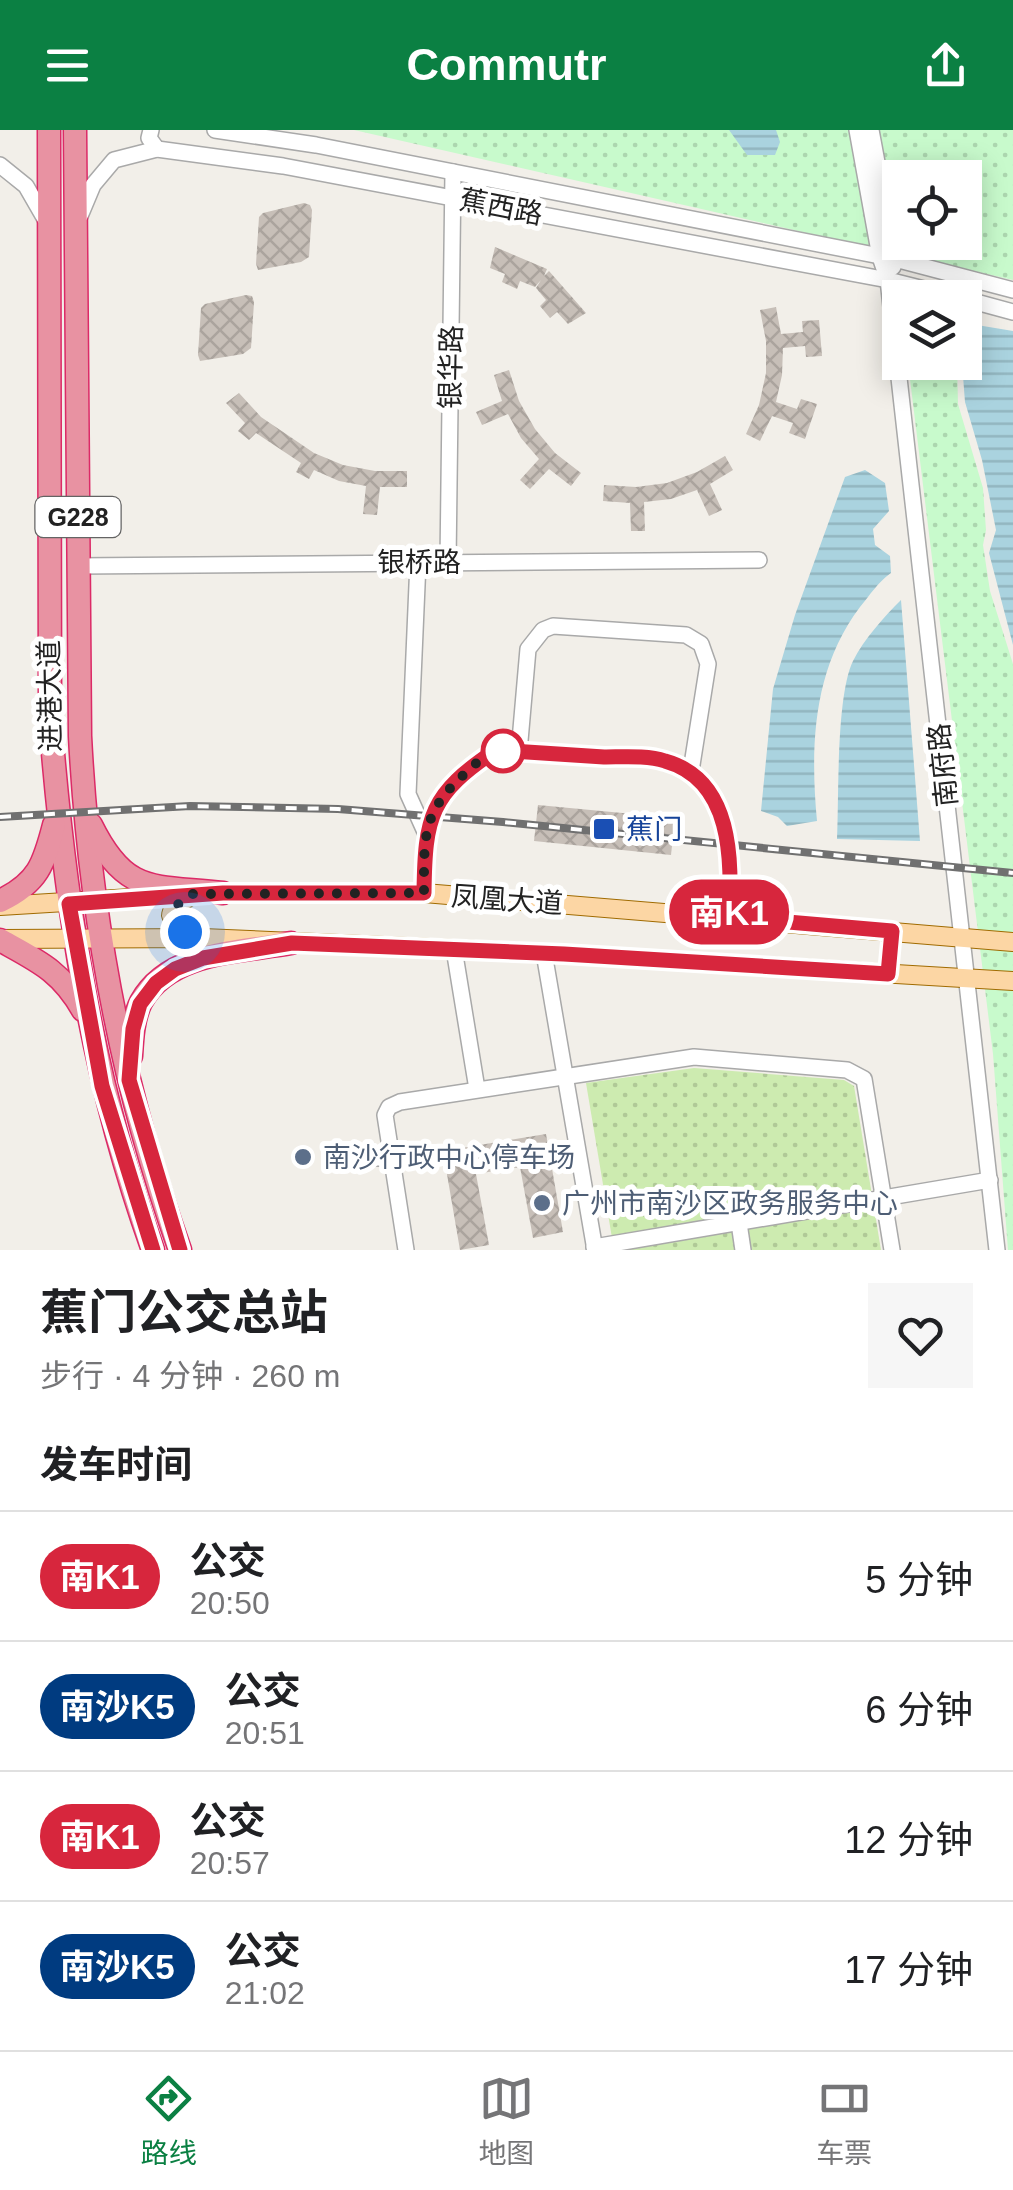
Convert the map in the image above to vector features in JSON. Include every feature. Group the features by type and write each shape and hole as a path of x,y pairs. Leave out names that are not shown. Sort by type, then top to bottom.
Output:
{"highway":[{"name":"进港大道","path":"49,130 50,717 58,812 74,938 102,1086 152,1250"},
{"name":"进港大道","path":"75,130 83,809 99,938 129,1080 180,1250"},
{"path":"83,809 114,866 131,878 149,884 223,893"},
{"path":"0,904 32,882 48,851 58,812"},
{"path":"0,940 40,960 56,973 89,1020"},
{"path":"129,1080 133,1029 140,1004 156,983 175,969 203,958 292,943"},
{"path":"94,1046 104,1036 121,1040"}],"main road":[{"name":"凤凰大道","path":"0,904 69,904 223,893 424,893 1013,942"},
{"path":"193,894 173,908 172,920 185,932 203,938"},
{"path":"888,974 892,931"},
{"name":"凤凰大道","path":"0,940 203,938 1013,981"}],"street":[{"path":"151,130 150,138 157,149"},
{"name":"蕉西路","path":"215,130 316,144 882,257"},
{"path":"857,130 877,200"},
{"path":"871,130 877,200"},
{"name":"蕉西路","path":"76,224 93,185 114,160 157,149 283,166 888,280"},
{"path":"0,166 26,186 49,235"},
{"name":"银华路","path":"448,562 454,172"},
{"name":"南府路","path":"877,200 882,226"},
{"name":"南府路","path":"888,260 888,280"},
{"name":"蕉西路","path":"897,260 1013,290"},
{"name":"蕉西路","path":"982,303 1013,312"},
{"name":"南府路","path":"899,380 997,1250"},
{"name":"银桥路","path":"78,566 759,560"},
{"path":"418,562 408,794 426,834"},
{"path":"520,752 528,649 543,630 552,626 686,635 701,644 708,664 691,771"},
{"path":"424,893 426,834 433,808 446,790 496,750 663,760 691,771 709,792 727,832 729,917"},
{"path":"454,950 478,1089"},
{"path":"544,954 588,1211 591,1249 990,1180"},
{"path":"406,1250 384,1115 389,1106 694,1057 847,1070 864,1078 892,1250"},
{"path":"738,1223 743,1250"}],"green space":[{"path":"354,130 1013,130 1013,280 925,260 982,260 982,160 882,160 882,250"},
{"path":"910,380 957,380 958,404 983,488 983,545 990,591 1013,664 1013,1250 1008,1250 993,1054"},
{"path":"694,1068 844,1080 854,1086 881,1250 614,1250 586,1083"}],"water":[{"path":"729,130 776,130 780,142 775,155 747,155"},
{"path":"982,326 1013,331 1013,645 989,553 996,530 965,402 963,380 982,380"},
{"path":"865,470 885,483 889,511 873,529 875,545 890,556 891,573 844,631 824,682 815,737 817,821 787,826 778,817 761,811 773,689 845,477"},
{"path":"901,600 920,841 837,839 841,721 848,677 863,645"}],"building":[{"path":"304,203 312,210 309,257 258,270 259,217"},
{"path":"495,247 547,269 544,276 549,271 586,313 568,324 557,312 550,318 540,306 546,300 536,288 541,280 535,287 520,281 517,289 502,282 505,274 490,268"},
{"path":"252,296 254,302 251,348 243,354 200,361 201,308"},
{"path":"776,307 781,334 803,332 802,321 819,320 822,356 806,357 805,346 783,348 776,402 797,409 801,399 817,404 805,439 789,433 793,423 772,416 760,441 746,434 759,405 766,373 766,341 760,310"},
{"path":"509,370 519,401 535,429 555,453 581,473 571,486 549,469 530,489 520,480 539,459 508,414 482,425 476,412 502,401 494,375"},
{"path":"239,393 261,417 314,453 343,465 407,471 407,487 380,487 377,515 363,514 366,486 339,481 314,470 309,479 296,472 301,463 256,433 249,440 238,431 245,423 226,403"},
{"path":"725,456 733,470 710,484 722,510 709,516 697,490 671,499 644,502 645,531 631,531 630,503 603,501 604,485 636,487 667,483"},
{"name":"蕉门","path":"538,805 675,818 671,855 534,841"},
{"name":"广州市南沙区政务服务中心","path":"546,1134 563,1232 533,1238 520,1167 476,1174 489,1245 460,1250 443,1151"}],"railway":[{"path":"0,817 190,806 338,809 1013,873"}],"bus line":[{"name":"南K1","path":"153,1250 102,1086 69,904 223,893 424,893 426,834 433,808 446,790 496,750 663,760 691,771 709,792 727,832 729,917 892,931 888,974 564,954 292,943 203,958 175,969 156,983 140,1004 133,1029 129,1080 180,1250"}],"place":[{"name":"蕉门","path":"604,829"},
{"name":"南沙行政中心停车场","path":"303,1157"},
{"name":"广州市南沙区政务服务中心","path":"542,1203"}],"route":[{"path":"185,932 176,926 171,914 173,908 193,894 424,893 426,834 433,808 446,790 476,764 496,750 503,751"}]}
